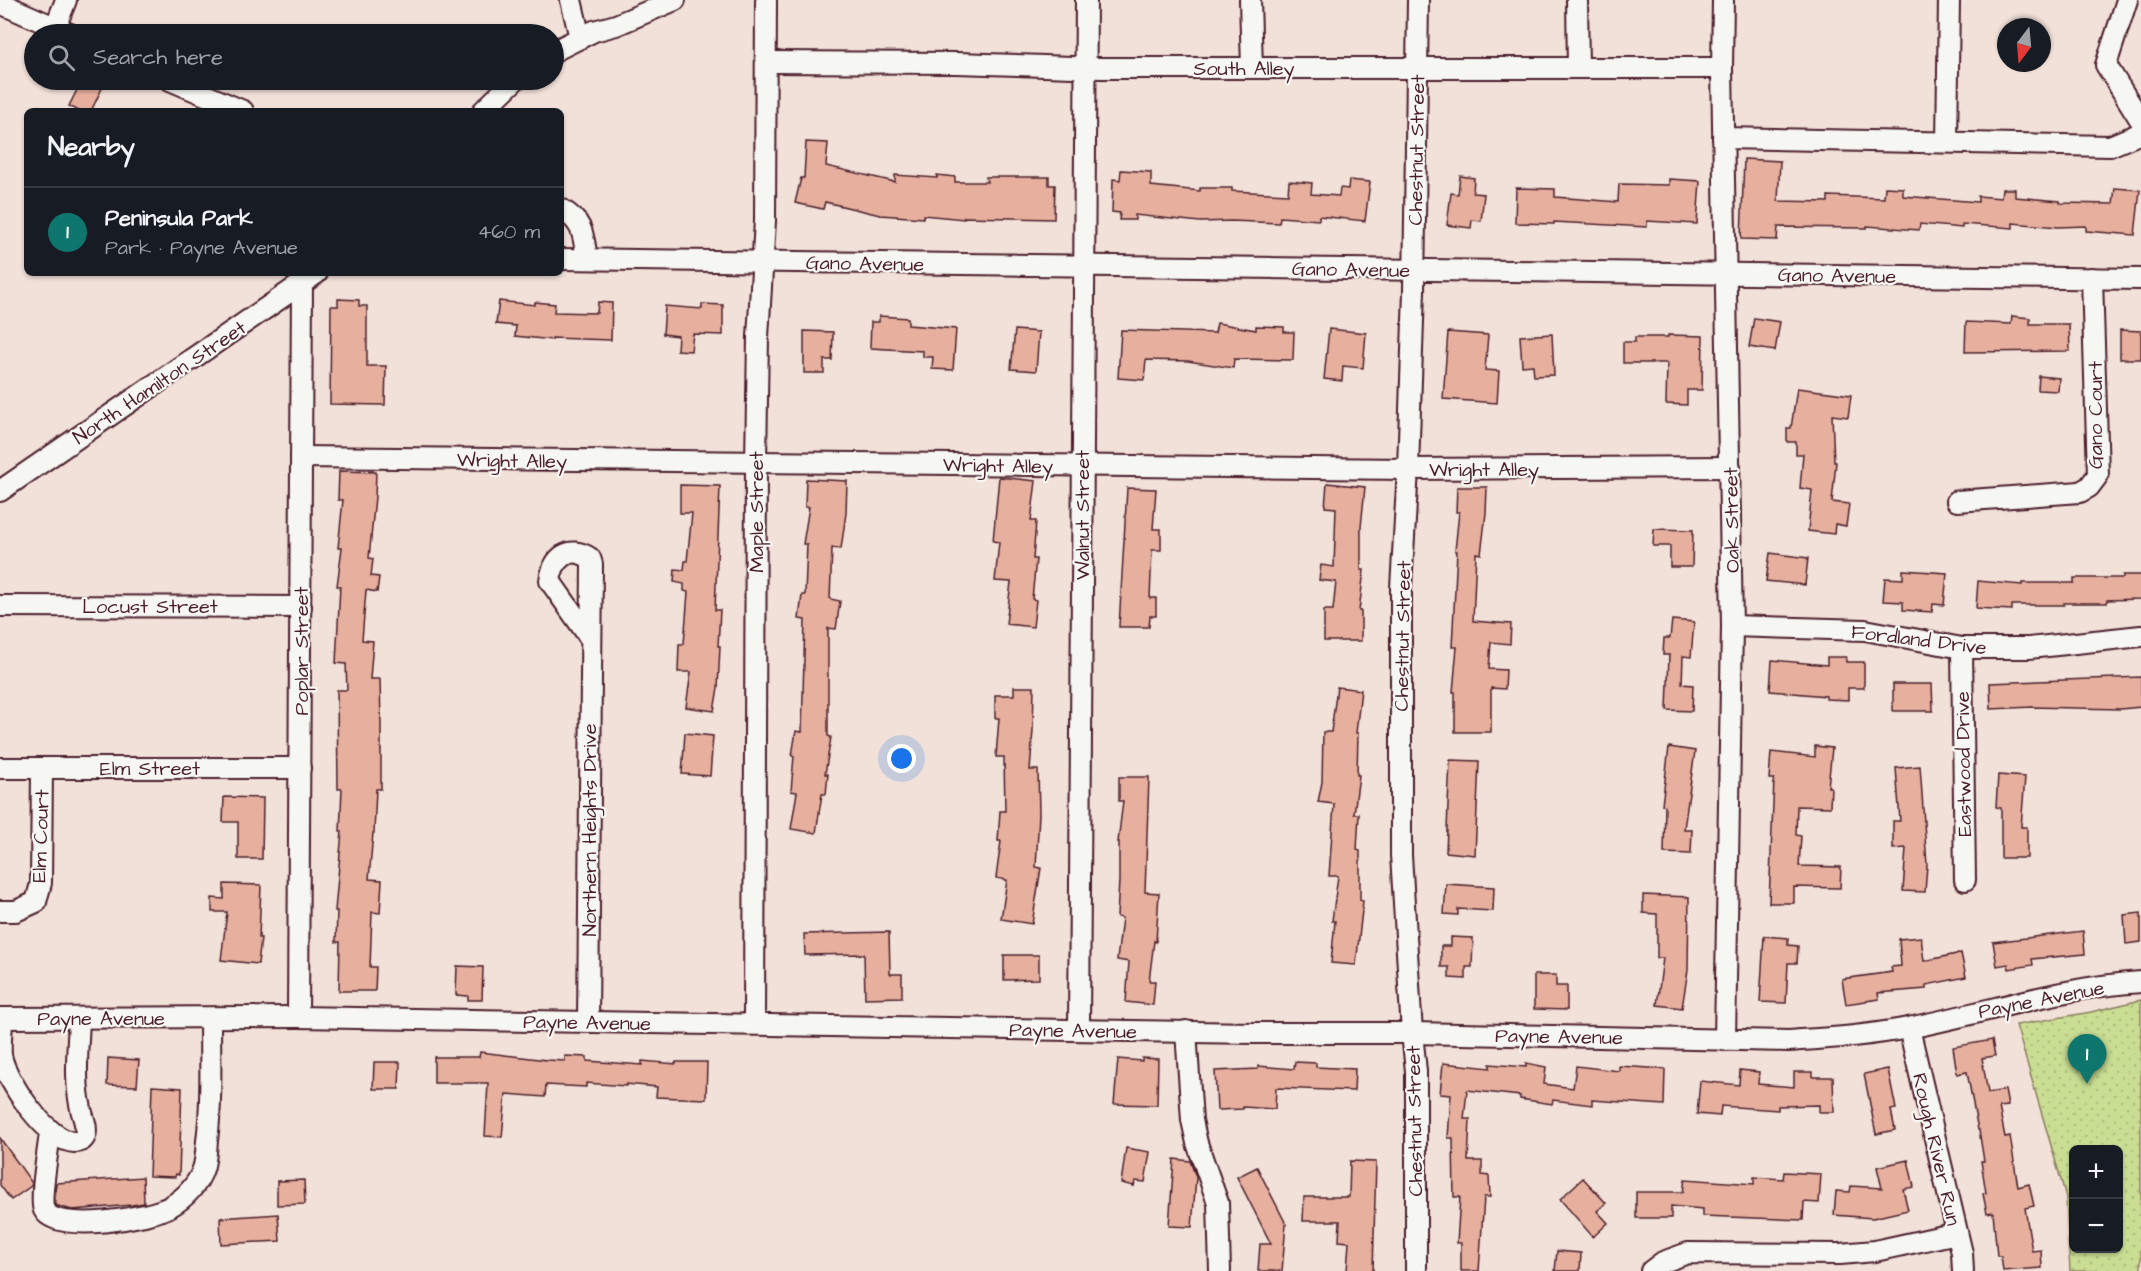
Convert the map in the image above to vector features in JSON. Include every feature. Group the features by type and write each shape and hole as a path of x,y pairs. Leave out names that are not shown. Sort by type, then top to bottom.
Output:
{"street":[{"path":"64,24 66,0"},
{"path":"570,0 580,38"},
{"path":"564,46 675,0"},
{"name":"Maple Street","path":"754,1024 756,462 761,262 765,221 766,0"},
{"name":"Walnut Street","path":"1079,1030 1086,0"},
{"path":"1250,0 1252,68"},
{"name":"Chestnut Street","path":"1416,1271 1416,1071 1401,855 1401,588 1408,469 1414,270 1418,0"},
{"path":"1577,0 1578,68"},
{"name":"Oak Street","path":"1723,0 1723,138 1732,626 1725,1040"},
{"path":"1947,142 1950,0"},
{"path":"2127,0 2106,65 2141,121"},
{"path":"0,3 47,24"},
{"name":"South Alley","path":"766,62 957,63 1085,67 1722,68"},
{"path":"194,90 236,108"},
{"path":"486,108 504,90"},
{"path":"1723,138 2110,146 2141,133"},
{"path":"564,211 578,222 583,231 587,259"},
{"name":"Gano Avenue","path":"564,259 2141,279"},
{"name":"Poplar Street","path":"298,1017 301,458 310,278"},
{"name":"North Hamilton Street","path":"4,483 310,278"},
{"name":"Gano Court","path":"1957,501 2080,492 2089,487 2098,475 2092,278"},
{"name":"Wright Alley","path":"301,458 1408,469 1730,467"},
{"name":"Locust Street","path":"0,606 301,607"},
{"name":"Fordland Drive","path":"1732,626 1865,630 1962,648 2029,648 2141,636"},
{"name":"Northern Heights Drive","path":"588,1022 590,639"},
{"name":"Eastwood Drive","path":"1962,648 1965,880"},
{"name":"Elm Street","path":"0,768 300,768"},
{"name":"Elm Court","path":"0,911 16,911 36,902 41,883 42,768"},
{"name":"Payne Avenue","path":"1,1018 298,1017 1412,1033 1790,1041 1847,1037 1908,1028 2023,1000 2141,982"},
{"path":"1,1018 1,1055 15,1088 50,1132 58,1138 77,1142 82,1141 86,1125 77,1081 79,1018"},
{"path":"50,1132 43,1196 43,1209 49,1216 72,1223 124,1219 150,1214 171,1206 194,1188 204,1168 210,1117 210,1018"},
{"name":"Rough River Run","path":"1908,1028 1962,1253 1963,1271"},
{"path":"1186,1031 1191,1120 1218,1203 1220,1271"},
{"path":"1652,1271 1663,1262 1688,1253 1770,1262 1875,1251 1957,1233"}],"green space":[{"path":"2141,1000 2141,1271 2070,1271 2069,1253 2123,1253 2123,1145 2069,1145 2069,1252 2066,1197 2016,1025 2091,1012"}],"building":[{"path":"77,90 101,90 92,108 69,106"},
{"path":"806,142 828,143 826,166 895,182 895,175 955,177 955,182 987,182 986,177 1049,177 1049,185 1055,185 1054,219 964,217 964,219 923,215 923,218 880,215 825,202 823,209 795,203 801,178 804,178"},
{"path":"1744,159 1780,161 1778,201 1828,202 1828,196 1884,198 1885,187 1903,188 1903,196 1978,202 1978,196 2001,198 2002,189 2015,189 2015,197 2060,201 2060,203 2113,204 2115,188 2140,190 2135,235 2086,231 2086,226 2058,227 2013,223 2013,228 1962,224 1962,228 1920,224 1919,230 1867,226 1867,228 1778,227 1777,240 1741,239"},
{"path":"1121,170 1151,172 1151,186 1200,191 1200,188 1232,188 1232,191 1288,194 1289,181 1312,183 1311,194 1339,196 1340,188 1348,189 1349,180 1370,182 1365,221 1319,216 1319,220 1280,217 1279,223 1200,222 1135,215 1135,220 1119,220 1120,213 1112,212 1113,179 1120,180"},
{"path":"1460,176 1474,178 1473,193 1484,194 1481,221 1472,220 1471,228 1447,225 1451,193 1458,194"},
{"path":"1669,179 1700,181 1697,224 1647,221 1647,227 1554,222 1554,224 1515,223 1516,188 1555,189 1555,197 1618,202 1619,184 1669,185"},
{"path":"338,299 359,300 359,306 367,306 367,366 386,366 385,405 330,404 331,306 338,306"},
{"path":"499,301 535,305 535,302 555,304 554,312 597,313 598,302 612,303 611,340 552,338 552,340 515,336 516,326 496,324"},
{"path":"702,304 723,305 723,335 693,334 691,351 677,350 678,336 663,334 665,306 702,309"},
{"path":"879,316 908,318 908,325 956,329 953,370 932,369 933,357 923,357 923,351 870,348 871,322 879,322"},
{"path":"2012,316 2030,318 2030,324 2069,324 2070,351 1965,352 1966,322 2011,324"},
{"path":"1754,318 1780,322 1775,351 1749,347"},
{"path":"1217,323 1256,330 1256,326 1284,327 1284,332 1294,332 1293,360 1234,359 1233,368 1188,361 1146,360 1144,380 1118,378 1121,330 1215,333"},
{"path":"1329,329 1366,333 1363,368 1343,366 1342,381 1324,379"},
{"path":"1015,330 1039,332 1036,371 1011,369"},
{"path":"2120,330 2141,331 2141,359 2120,359"},
{"path":"804,331 833,332 832,360 824,360 824,373 804,373"},
{"path":"1448,332 1488,335 1485,370 1499,371 1497,403 1443,399"},
{"path":"1552,334 1554,375 1534,376 1533,365 1522,366 1520,336"},
{"path":"1668,335 1703,336 1702,390 1687,390 1687,405 1666,404 1667,363 1623,363 1623,342 1635,342 1635,337 1668,337"},
{"path":"2039,376 2059,378 2058,391 2038,390"},
{"path":"1797,388 1851,395 1848,417 1832,415 1834,462 1836,462 1832,502 1849,504 1846,526 1835,524 1834,534 1808,531 1812,490 1800,488 1803,454 1796,454 1796,442 1787,442 1787,428 1791,428"},
{"path":"339,471 376,472 369,558 373,559 371,576 379,577 377,592 366,590 362,640 373,641 370,679 380,679 381,789 376,789 369,879 382,880 380,913 372,912 370,967 376,967 375,991 339,991 340,942 336,942 337,911 335,911 342,831 340,831 342,789 338,789 337,690 347,690 346,664 336,663 340,586 337,586 342,548 338,548 343,500 338,500"},
{"path":"999,477 1036,481 1031,521 1036,521 1033,559 1036,559 1032,599 1036,600 1033,627 1006,624 1011,582 995,581 999,542 993,541"},
{"path":"806,479 847,481 846,513 841,549 832,548 830,599 840,601 836,629 828,628 828,736 831,737 825,774 828,774 826,794 822,794 816,833 791,829 797,792 791,791 794,756 792,756 796,731 802,732 805,620 799,619 802,595 805,595 807,544 803,544 809,507 805,507"},
{"path":"1327,483 1365,487 1361,527 1361,570 1364,570 1359,611 1361,611 1361,641 1324,641 1324,610 1333,610 1336,582 1319,580 1321,565 1334,567 1336,508 1325,507"},
{"path":"680,485 720,486 715,610 720,610 718,646 720,646 718,688 714,711 686,707 691,672 678,672 679,644 684,644 688,592 684,591 684,584 674,582 675,569 684,570 685,561 687,561 692,513 680,513"},
{"path":"1457,487 1487,487 1481,554 1476,553 1473,621 1511,624 1510,644 1491,642 1489,669 1506,670 1505,689 1491,688 1491,732 1455,732 1455,692 1453,692 1457,647 1452,647 1457,551 1455,551 1459,512 1456,512"},
{"path":"1127,488 1156,489 1153,529 1161,529 1161,550 1152,550 1150,598 1156,598 1156,616 1150,616 1149,627 1119,627"},
{"path":"1654,529 1693,530 1692,567 1670,567 1670,546 1653,546"},
{"path":"1770,553 1808,558 1805,585 1766,581"},
{"path":"1903,570 1947,573 1944,605 1933,604 1932,612 1903,610 1903,602 1883,601 1885,578 1903,579"},
{"path":"2123,575 2141,575 2141,599 2107,600 2107,603 2064,603 2064,605 2012,605 2012,610 1976,608 1978,581 2022,585 2022,583 2074,583 2074,578 2123,578"},
{"path":"1672,620 1694,622 1691,657 1683,656 1682,684 1693,685 1692,711 1667,710 1669,655 1663,655 1664,638 1670,638"},
{"path":"1827,657 1846,657 1846,662 1864,662 1864,688 1848,688 1848,700 1770,691 1772,660 1827,665"},
{"path":"2141,677 2141,707 1991,709 1990,683"},
{"path":"1893,684 1932,684 1933,711 1893,711"},
{"path":"1014,687 1034,687 1030,770 1038,770 1039,814 1036,867 1041,868 1032,924 1001,919 1007,880 996,878 1001,841 998,841 1000,811 1005,811 1004,757 996,757 999,718 995,718 995,695 1014,695"},
{"path":"1337,687 1361,690 1356,733 1358,733 1357,775 1359,775 1354,814 1359,814 1357,850 1360,851 1360,900 1363,901 1356,965 1331,963 1335,921 1332,921 1338,876 1329,876 1334,804 1318,802 1322,782 1323,732 1331,732"},
{"path":"685,733 713,736 710,776 682,774"},
{"path":"1815,746 1832,748 1828,787 1831,787 1830,807 1797,806 1796,835 1801,836 1799,866 1841,867 1840,888 1794,887 1794,903 1769,903 1774,779 1769,779 1771,752 1815,757"},
{"path":"1669,747 1695,751 1684,829 1692,829 1691,854 1664,853 1665,806 1662,805"},
{"path":"1450,760 1479,761 1475,855 1446,852"},
{"path":"1920,766 1927,865 1925,892 1903,891 1906,848 1893,849 1893,821 1900,821 1896,768"},
{"path":"1998,775 2025,777 2021,827 2027,827 2027,858 2001,858 2001,808 1996,807"},
{"path":"1119,777 1149,777 1145,892 1159,893 1156,942 1154,941 1149,981 1155,981 1153,1005 1126,1002 1129,962 1117,960 1122,918 1117,917 1118,842 1123,801 1119,801"},
{"path":"224,797 263,798 262,859 238,859 238,822 223,822"},
{"path":"224,884 261,885 259,938 261,938 258,964 221,960 227,912 212,912 212,898 224,899"},
{"path":"1446,884 1494,887 1493,911 1458,909 1458,915 1444,914"},
{"path":"1643,895 1689,897 1688,970 1682,1008 1657,1005 1663,958 1657,958 1657,914 1643,913"},
{"path":"2141,913 2141,942 2126,944 2124,915"},
{"path":"2083,931 2085,954 2032,959 2033,965 2009,969 2008,964 1997,966 1993,942"},
{"path":"889,932 890,974 902,974 902,997 865,998 864,954 805,955 804,934"},
{"path":"1764,936 1788,938 1788,945 1798,946 1797,963 1788,963 1786,1003 1760,1002"},
{"path":"1451,937 1473,938 1472,967 1466,967 1466,979 1449,978 1449,967 1441,967 1441,946 1451,946"},
{"path":"1921,937 1924,961 1961,953 1966,977 1926,985 1926,989 1878,993 1879,999 1846,1004 1842,979 1892,972 1891,967 1901,966 1899,939"},
{"path":"1004,955 1039,955 1039,979 1004,980"},
{"path":"457,966 483,967 482,1000 468,1000 468,996 456,995"},
{"path":"1534,975 1556,975 1556,986 1567,986 1567,1010 1534,1009"},
{"path":"1992,1040 1995,1056 1982,1058 1988,1093 2005,1090 2008,1106 1999,1107 2005,1137 2010,1136 2018,1187 2029,1184 2034,1206 2025,1208 2032,1251 2041,1250 2042,1268 2003,1271 2001,1256 1997,1256 1993,1212 1987,1213 1983,1194 1986,1193 1981,1161 1984,1161 1979,1130 1967,1072 1957,1074 1953,1047"},
{"path":"480,1052 565,1061 565,1056 587,1057 587,1061 642,1065 642,1061 676,1064 676,1062 707,1062 706,1099 656,1097 657,1087 626,1084 626,1086 586,1083 586,1087 546,1085 545,1097 506,1094 502,1137 485,1136 488,1083 434,1083 434,1057 479,1057"},
{"path":"108,1058 139,1060 137,1086 107,1085"},
{"path":"1142,1058 1158,1059 1157,1105 1114,1104 1118,1059 1142,1061"},
{"path":"374,1062 400,1062 399,1089 373,1089"},
{"path":"1295,1062 1316,1063 1316,1067 1355,1069 1354,1091 1276,1088 1275,1109 1243,1107 1243,1109 1217,1110 1215,1071 1258,1069 1258,1066 1294,1069"},
{"path":"1443,1063 1490,1068 1490,1064 1526,1067 1526,1063 1546,1067 1544,1084 1573,1088 1576,1066 1619,1071 1619,1066 1665,1069 1664,1105 1592,1100 1592,1105 1553,1100 1552,1104 1520,1099 1520,1096 1467,1090 1464,1119 1470,1119 1468,1161 1482,1161 1482,1175 1489,1176 1490,1197 1484,1197 1479,1271 1461,1271 1461,1243 1457,1243 1460,1197 1454,1197 1453,1138 1448,1138 1451,1095 1440,1094"},
{"path":"1888,1069 1896,1109 1891,1110 1895,1130 1876,1134 1864,1074"},
{"path":"1740,1070 1759,1072 1758,1084 1794,1087 1794,1072 1813,1072 1813,1077 1833,1077 1834,1112 1819,1112 1819,1105 1778,1106 1778,1110 1721,1106 1720,1116 1697,1114 1700,1081 1739,1085"},
{"path":"152,1086 182,1088 179,1175 176,1174 175,1177 149,1176"},
{"path":"0,1138 32,1183 11,1200 0,1185"},
{"path":"1126,1148 1150,1152 1145,1182 1135,1181 1134,1186 1121,1183"},
{"path":"1174,1159 1190,1161 1196,1177 1192,1227 1169,1226"},
{"path":"1908,1160 1914,1187 1903,1189 1908,1210 1873,1218 1834,1215 1836,1191 1850,1192 1851,1186 1882,1188 1877,1167"},
{"path":"1350,1161 1376,1162 1373,1271 1347,1271 1349,1242 1339,1241 1340,1221 1303,1221 1304,1197 1349,1197"},
{"path":"1257,1167 1286,1224 1282,1271 1258,1271 1260,1244 1271,1244 1237,1177"},
{"path":"1784,1172 1821,1174 1819,1203 1804,1202 1803,1220 1703,1216 1703,1209 1671,1206 1671,1218 1636,1218 1636,1192 1683,1192 1685,1179 1754,1184 1754,1177 1783,1179"},
{"path":"143,1177 144,1203 72,1210 55,1204 56,1183"},
{"path":"1583,1178 1606,1203 1597,1211 1608,1223 1593,1237 1560,1199"},
{"path":"304,1180 305,1204 277,1205 277,1181"},
{"path":"278,1214 280,1241 221,1244 220,1218"},
{"path":"1557,1251 1581,1253 1580,1271 1555,1271"}],"place":[{"name":"Peninsula Park","path":"2087,1084"}]}
